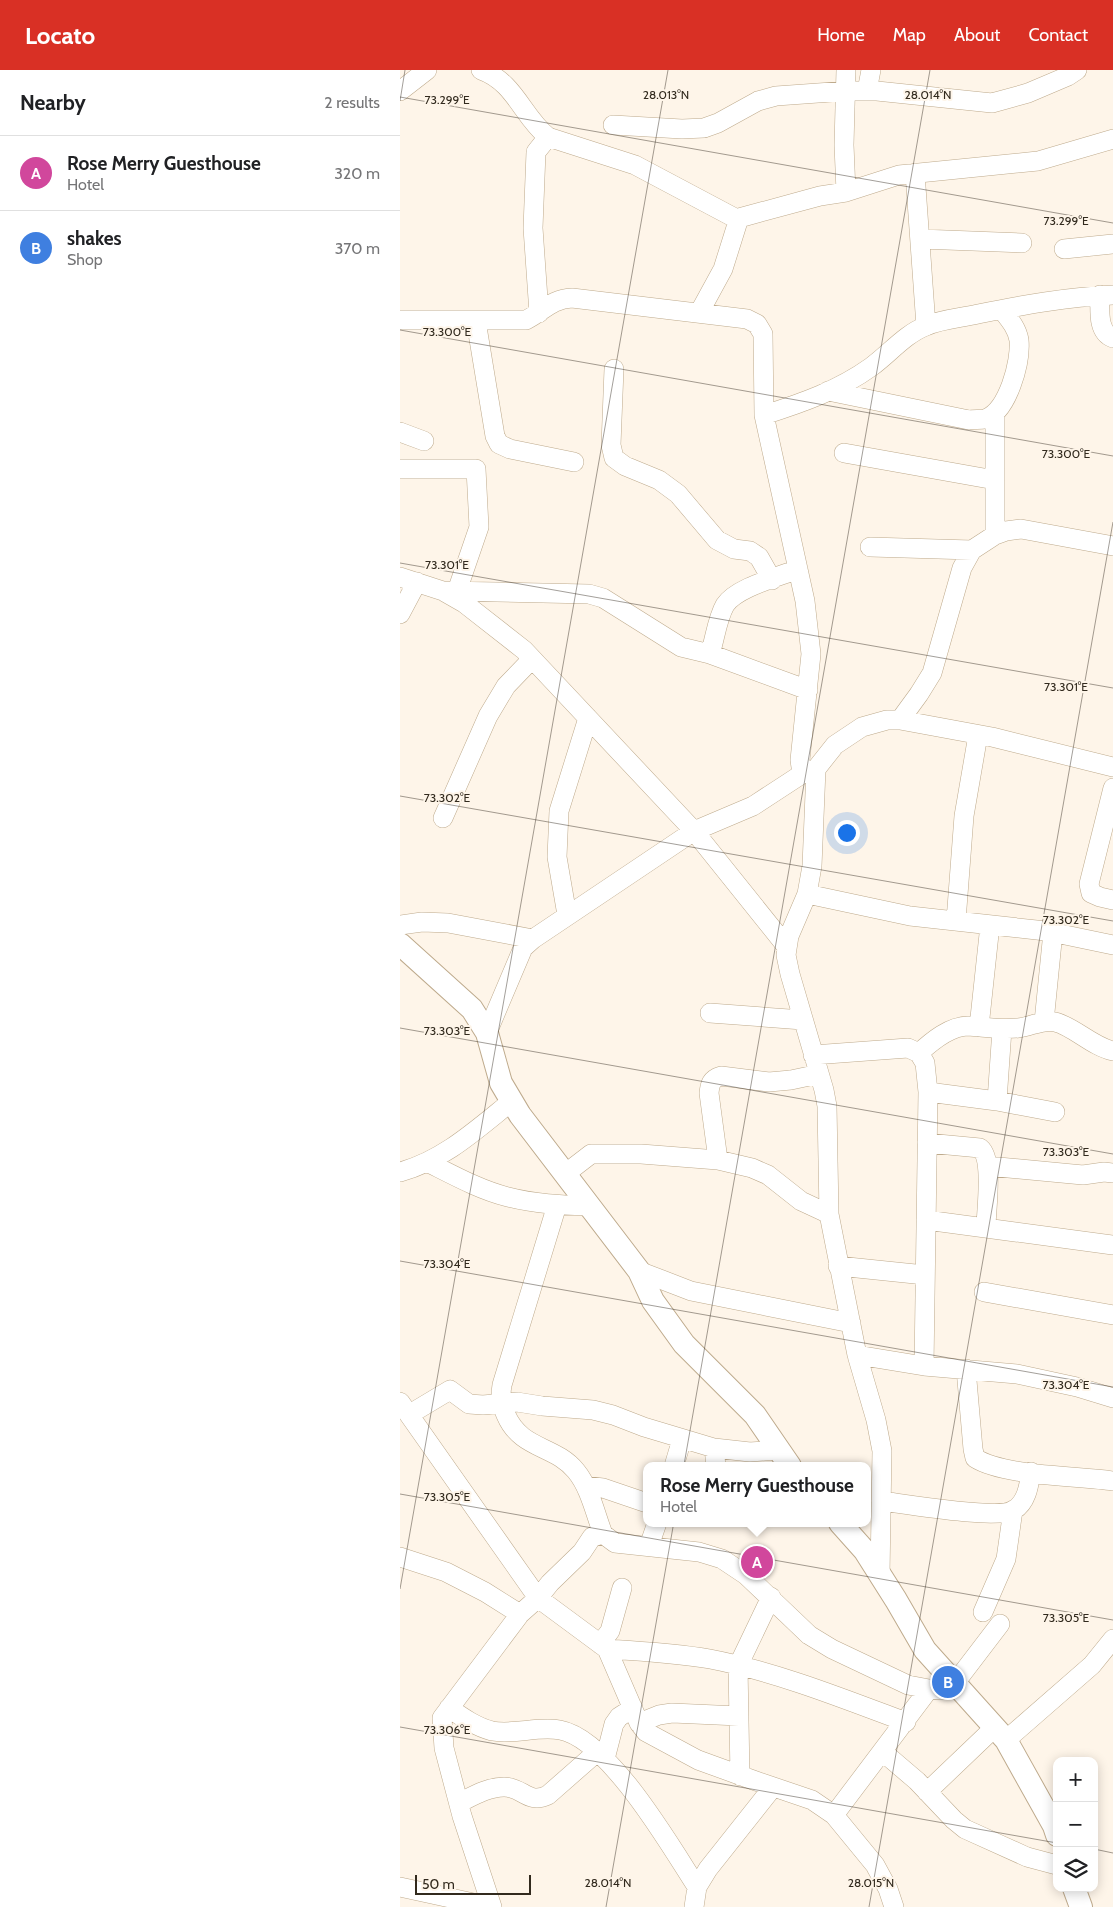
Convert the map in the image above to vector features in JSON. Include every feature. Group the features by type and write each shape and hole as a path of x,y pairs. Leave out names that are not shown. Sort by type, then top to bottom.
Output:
{"street":[{"path":"400,91 427,70"},
{"path":"481,70 499,79 509,88 536,128 548,137 635,165 733,217 739,218 820,196 846,192 899,175 1038,161 1113,138"},
{"path":"846,70 844,144 846,192"},
{"path":"867,91 871,70"},
{"path":"613,125 682,129 704,128 718,123 758,102 776,96 846,91 867,91 992,103 1028,94 1077,70"},
{"path":"540,313 533,228 536,152 548,137"},
{"path":"915,174 926,326"},
{"path":"699,314 723,268 739,218"},
{"path":"920,239 1022,243"},
{"path":"1064,249 1113,244"},
{"path":"764,415 811,400 846,383 870,368 906,338 926,326 1066,298 1106,295 1102,328 1108,336 1113,338"},
{"path":"400,320 526,320 540,313 549,304 560,299 572,298 747,319 757,324 763,334 764,415 798,570 809,629 811,654 800,760 809,772 812,866 807,894 788,936 786,955 827,1106 828,1214 857,1355 876,1420 882,1451 880,1575"},
{"path":"828,391 969,420 984,419 995,413 1007,397 1018,359 1019,340 1014,324 1002,310"},
{"path":"476,321 495,436 499,444 510,449 574,462"},
{"path":"614,369 611,445 614,458 625,466 659,480 678,494 717,540 734,549 750,551 758,557 772,580"},
{"path":"995,413 995,535"},
{"path":"400,432 424,441"},
{"path":"844,453 995,480"},
{"path":"400,469 476,469 479,527 450,591"},
{"path":"900,720 932,673 962,568 972,550 995,535 1021,529 1113,546"},
{"path":"870,547 972,550"},
{"path":"710,654 725,606 740,592 798,570"},
{"path":"400,614 408,579 450,591 589,594 603,598 681,647 710,654 808,690"},
{"path":"450,591 524,650 571,698 694,831 787,948"},
{"path":"443,818 488,716 506,686 532,659"},
{"path":"568,915 557,857 559,811 588,718"},
{"path":"487,1033 524,948 532,939 694,831 753,806 809,772 835,745 862,727 887,720 900,720 978,735 1113,767"},
{"path":"956,921 964,816 978,735"},
{"path":"1113,788 1089,884 1091,893 1113,900"},
{"path":"807,894 910,916 1053,932 1113,945"},
{"path":"400,925 422,922 448,923 532,939"},
{"path":"979,1028 990,925"},
{"path":"1044,1022 1053,932"},
{"path":"400,944 472,1009 487,1033 501,1083 512,1101 588,1206 640,1271 653,1301 684,1344 755,1415 784,1458"},
{"path":"710,1013 803,1020"},
{"path":"919,1053 931,1042 954,1029 966,1026 1002,1029 1025,1027 1044,1022 1055,1022 1113,1051"},
{"path":"997,1101 1002,1029"},
{"path":"814,1055 908,1048 919,1053 925,1063 928,1092 924,1366"},
{"path":"718,1160 709,1093 710,1082 721,1076 769,1082 791,1080 819,1074"},
{"path":"928,1092 997,1101 1055,1112"},
{"path":"400,1172 440,1156 468,1137 512,1101"},
{"path":"927,1143 980,1148 985,1152 988,1166 986,1228"},
{"path":"565,1174 591,1154 642,1154 718,1160 752,1168 768,1175 801,1201 828,1214"},
{"path":"427,1162 458,1178 506,1197 557,1205 588,1206"},
{"path":"988,1166 1083,1175 1104,1172 1113,1173"},
{"path":"557,1205 502,1385 501,1403 511,1427 519,1435 565,1460 576,1471 586,1486 603,1534 615,1543 699,1552 722,1559 746,1575 771,1597 808,1635 832,1649 908,1685 942,1690 955,1683 1000,1624"},
{"path":"926,1220 1113,1245"},
{"path":"838,1266 925,1274"},
{"path":"640,1271 691,1291 851,1323"},
{"path":"984,1292 1113,1315"},
{"path":"857,1355 924,1366 966,1369 1034,1378 1077,1387 1113,1398"},
{"path":"966,1369 975,1458 983,1463 997,1467 1113,1481"},
{"path":"784,1458 750,1452 715,1457 682,1439 613,1415 593,1410 517,1402 482,1405 469,1404 450,1390 405,1408 538,1598 604,1647 636,1716 646,1732 698,1760 812,1800 834,1815 874,1865 888,1889 894,1907"},
{"path":"675,1462 682,1439"},
{"path":"881,1501 962,1511 1001,1513 1014,1510 1023,1502 1028,1490 1031,1472"},
{"path":"586,1486 603,1488 643,1502"},
{"path":"983,1612 1006,1559 1014,1510"},
{"path":"650,1546 656,1527"},
{"path":"843,1527 865,1552 925,1650 1000,1734 1053,1824"},
{"path":"492,1907 459,1803 444,1748 442,1718 520,1614 582,1552 592,1536 603,1534"},
{"path":"400,1557 446,1572 520,1614"},
{"path":"604,1647 622,1588"},
{"path":"740,1776 738,1666 771,1597"},
{"path":"927,1792 1092,1665 1113,1639"},
{"path":"604,1647 692,1657 738,1666 812,1686 906,1722"},
{"path":"834,1815 906,1722 929,1689"},
{"path":"449,1708 467,1720 494,1731 548,1729 561,1730 572,1734 601,1755 621,1774 697,1887"},
{"path":"459,1803 492,1788 513,1788 537,1799 548,1795 601,1755 618,1717 672,1713 739,1716"},
{"path":"883,1752 965,1829 1027,1857 1053,1864"},
{"path":"694,1907 697,1887 708,1869 773,1787"},
{"path":"400,1887 485,1907"},
{"path":"1075,1892 1081,1907"}],"place":[{"name":"Rose Merry Guesthouse","path":"757,1562"},
{"name":"shakes","path":"948,1682"}]}
